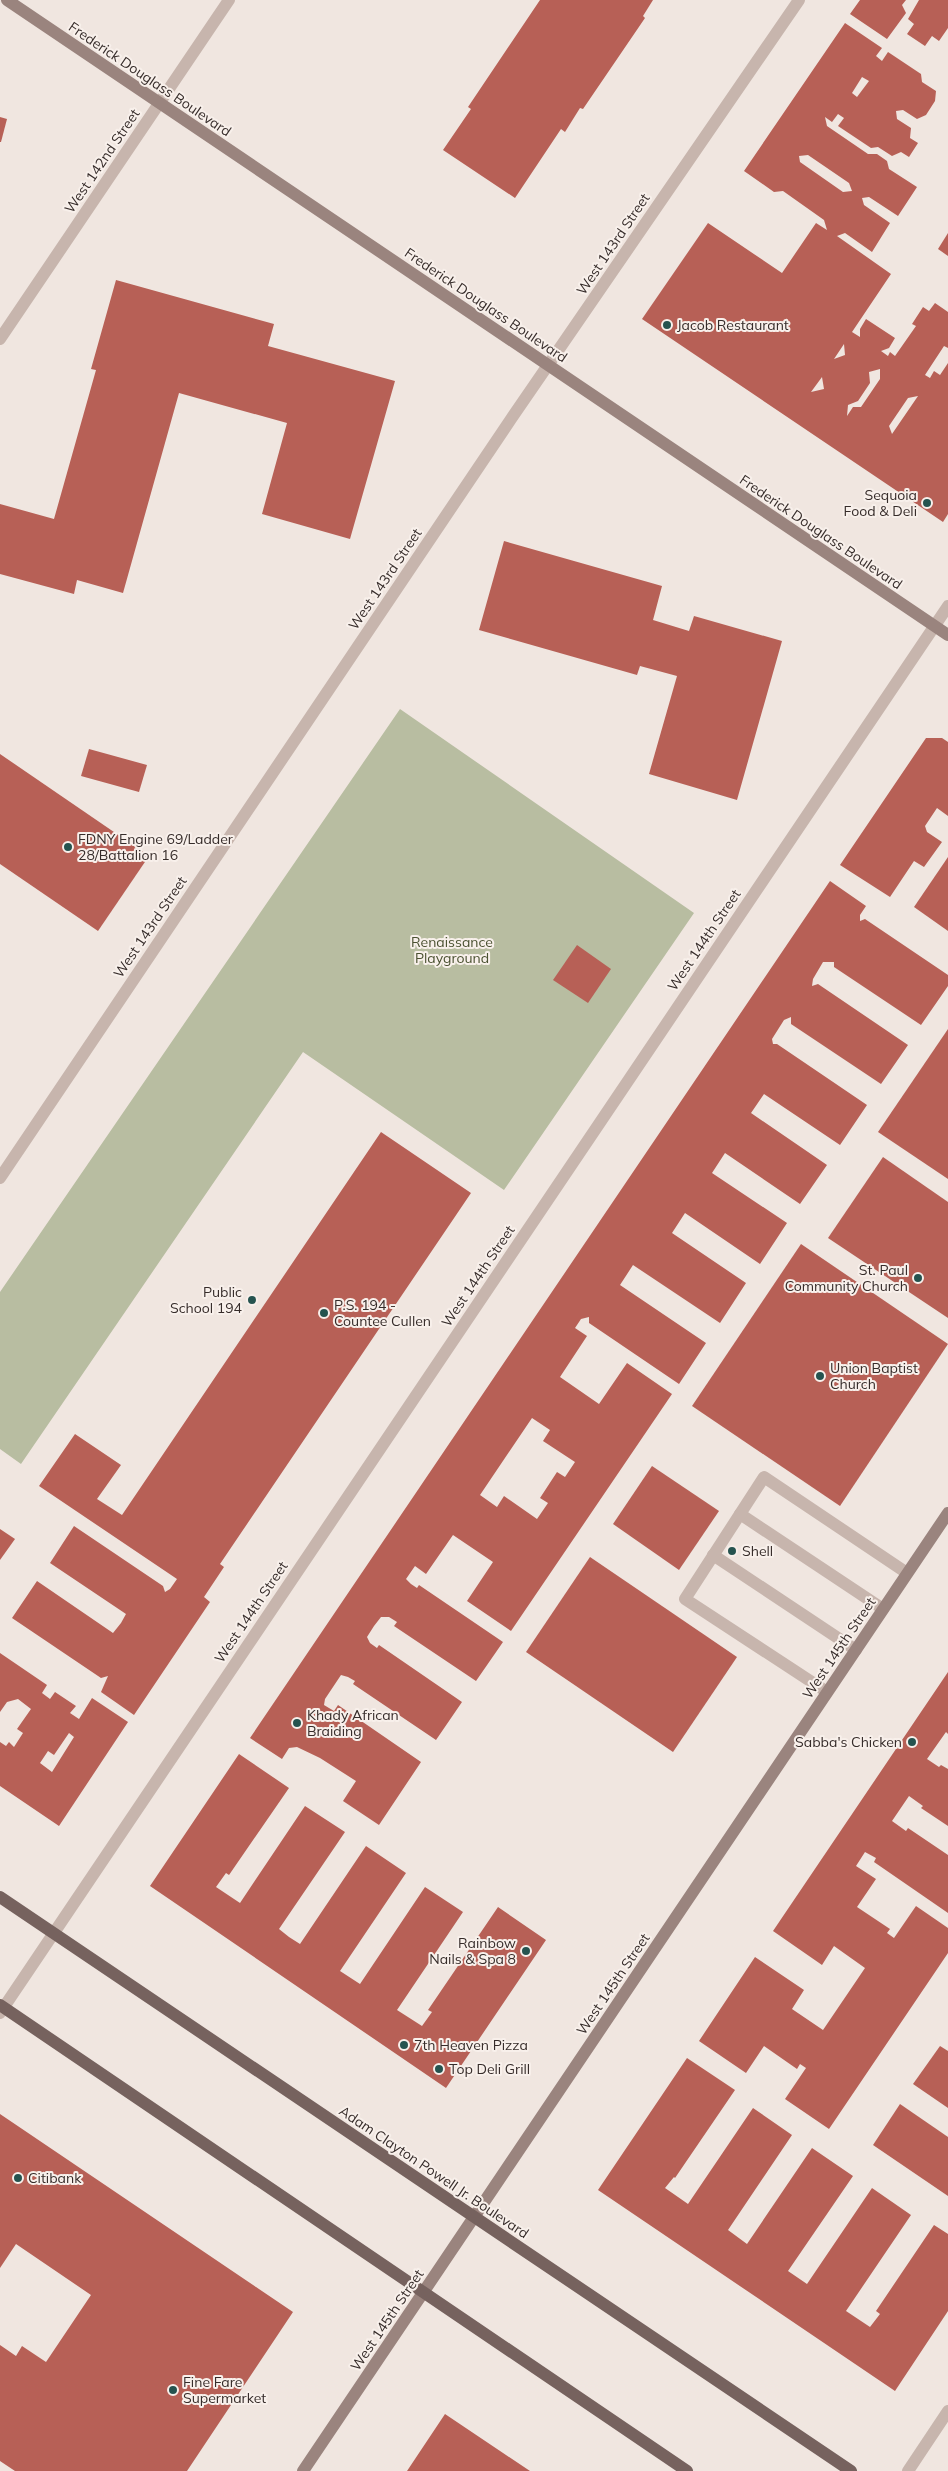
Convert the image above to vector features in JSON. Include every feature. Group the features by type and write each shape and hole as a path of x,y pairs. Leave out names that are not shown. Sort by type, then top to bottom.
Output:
{"main road":[{"name":"Frederick Douglass Boulevard","path":"7,0 948,635"},
{"name":"West 145th Street","path":"303,2471 948,1513"},
{"name":"Adam Clayton Powell Jr. Boulevard","path":"0,1897 851,2471"},
{"path":"1,2008 687,2471"}],"street":[{"name":"West 142nd Street","path":"0,339 229,0"},
{"name":"West 143rd Street","path":"0,1178 547,366 799,0"},
{"name":"West 144th Street","path":"1,2008 948,606"},
{"path":"827,1692 684,1598 764,1477 907,1574"},
{"path":"740,1514 883,1609"},
{"path":"714,1554 856,1650"},
{"path":"908,2471 948,2411"}],"green space":[{"name":"Renaissance Playground","path":"400,709 694,913 504,1190 303,1052 21,1464 0,1449 0,1292"}],"building":[{"path":"540,0 653,0 643,16 645,18 583,109 580,108 565,132 561,129 515,198 443,150 471,109 468,107"},
{"path":"860,0 906,0 902,5 906,13 887,39 850,14"},
{"path":"919,0 948,0 948,28 939,41 932,36 925,46 907,34 914,24 908,19"},
{"path":"845,23 882,48 876,56 882,61 888,52 921,74 922,82 936,91 935,101 926,115 917,119 903,110 896,111 897,119 911,128 910,138 918,143 909,157 901,152 892,156 878,147 871,148 838,126 844,118 838,114 832,122 825,117 827,126 868,154 877,154 887,161 889,169 917,187 898,216 869,197 862,198 864,205 890,223 872,252 845,233 837,236 891,274 852,332 860,337 860,329 866,319 895,338 889,348 881,351 888,356 890,352 895,356 916,326 912,324 923,307 929,311 935,303 948,312 948,348 944,346 925,375 930,378 934,371 940,375 948,363 948,514 943,522 642,319 708,223 782,273 816,223 827,230 824,220 783,191 774,192 744,171","holes":["862,77 869,81 857,97 852,93","808,155 849,183 852,191 843,192 800,162 799,156","844,344 845,355 834,359","880,369 880,379 861,407 853,407 847,416 848,405 858,401 870,383 869,372","822,377 824,389 811,392","918,396 892,434 889,426 908,398"]},
{"path":"0,117 7,119 1,142 0,142"},
{"path":"948,233 948,256 938,249"},
{"path":"116,280 274,324 268,346 395,381 350,539 262,514 287,423 179,393 123,593 77,580 74,594 0,574 0,504 54,519 96,370 91,369"},
{"path":"504,541 662,586 653,620 689,631 694,616 782,641 737,800 649,774 677,676 640,666 637,675 479,630"},
{"path":"926,738 942,738 948,742 948,816 937,808 925,826 927,832 942,842 924,867 914,861 890,897 840,865"},
{"path":"89,749 147,765 139,792 81,776"},
{"name":"FDNY Engine 69/Ladder 28/Battalion 16","path":"0,754 149,856 98,931 0,864"},
{"path":"948,857 948,931 914,907"},
{"path":"830,881 866,906 860,915 860,921 865,919 948,975 948,986 921,1025 834,967 834,962 823,962 813,979 812,986 818,984 908,1045 881,1084 791,1024 791,1017 784,1020 772,1039 773,1044 777,1044 867,1105 840,1145 764,1094 751,1113 827,1165 800,1204 725,1153 712,1173 787,1223 760,1264 685,1213 672,1233 746,1283 720,1323 633,1265 620,1285 706,1343 679,1384 589,1323 589,1317 581,1319 575,1328 587,1336 560,1377 599,1404 627,1363 672,1394 511,1631 467,1601 493,1562 453,1535 426,1574 415,1566 406,1579 417,1588 419,1585 503,1642 476,1681 394,1626 397,1622 389,1617 381,1617 374,1626 367,1637 370,1643 377,1648 379,1645 462,1702 436,1740 353,1684 355,1681 341,1675 325,1699 324,1705 334,1711 338,1705 421,1762 379,1825 343,1801 356,1781 320,1758 297,1747 289,1748 282,1759 250,1738","holes":["532,1418 550,1430 543,1441 575,1462 565,1477 557,1472 540,1498 548,1503 537,1519 504,1496 497,1507 480,1495"]},
{"path":"577,945 611,969 588,1003 553,980"},
{"path":"948,1029 948,1179 878,1132"},
{"name":"P.S. 194 - Countee Cullen","path":"381,1132 471,1193 220,1564 224,1567 204,1597 210,1602 134,1715 101,1692 108,1676 101,1678 12,1618 37,1581 113,1633 121,1623 126,1614 50,1563 74,1526 163,1586 165,1592 170,1589 177,1579 39,1486 75,1434 121,1465 97,1499 122,1515"},
{"name":"St. Paul Community Church","path":"883,1157 948,1202 948,1318 828,1238"},
{"name":"Union Baptist Church","path":"801,1244 948,1344 840,1506 692,1406"},
{"path":"652,1466 719,1511 679,1570 613,1524"},
{"path":"0,1529 15,1539 0,1560"},
{"path":"590,1557 737,1657 673,1752 526,1652"},
{"path":"0,1653 47,1685 42,1693 50,1699 55,1692 76,1706 70,1713 79,1719 92,1698 128,1722 59,1826 0,1786 0,1742 6,1746 9,1742 14,1747 23,1733 17,1729 31,1709 18,1699 7,1702 0,1712","holes":["69,1733 74,1737 52,1772 40,1763 48,1751 54,1755"]},
{"path":"948,1672 948,1734 946,1732 927,1759 939,1767 941,1765 948,1769 948,1826 921,1808 923,1806 909,1796 892,1821 906,1831 908,1828 948,1855 948,1913 874,1862 876,1858 865,1852 856,1866 876,1879 857,1907 890,1929 887,1933 894,1938 916,1906 948,1928 948,1953 829,2129 785,2099 806,2068 800,2064 797,2069 764,2046 746,2073 699,2041 755,1957 804,1990 792,2009 823,2030 865,1968 834,1946 822,1965 773,1931"},
{"path":"239,1754 289,1788 229,1875 226,1873 216,1887 240,1903 305,1806 345,1832 279,1929 289,1937 300,1944 366,1846 406,1873 340,1971 360,1984 425,1887 463,1912 397,2010 422,2026 432,2012 428,2010 498,1907 546,1940 446,2088 150,1886"},
{"path":"940,2046 948,2051 948,2108 913,2084"},
{"path":"687,2058 735,2090 675,2178 665,2188 688,2204 753,2108 792,2135 728,2230 747,2244 812,2148 853,2176 788,2271 807,2284 872,2188 911,2215 846,2311 870,2327 880,2314 876,2311 934,2225 948,2234 948,2311 895,2391 598,2190"},
{"path":"900,2104 948,2137 948,2196 873,2145"},
{"path":"0,2114 293,2312 187,2471 15,2471 0,2461 0,2345 16,2356 22,2346 46,2362 91,2295 16,2244 0,2268"},
{"path":"445,2414 506,2455 530,2471 407,2471"}],"place":[{"name":"Jacob Restaurant","path":"667,325"},
{"name":"Sequoia Food & Deli","path":"927,503"},
{"name":"FDNY Engine 69/Ladder 28/Battalion 16","path":"68,847"},
{"name":"St. Paul Community Church","path":"918,1278"},
{"name":"Public School 194","path":"252,1300"},
{"name":"P.S. 194 - Countee Cullen","path":"324,1313"},
{"name":"Union Baptist Church","path":"820,1376"},
{"name":"Shell","path":"732,1551"},
{"name":"Khady African Braiding","path":"297,1723"},
{"name":"Sabba's Chicken","path":"912,1742"},
{"name":"Rainbow Nails & Spa 8","path":"526,1951"},
{"name":"7th Heaven Pizza","path":"404,2045"},
{"name":"Top Deli Grill","path":"439,2069"},
{"name":"Citibank","path":"18,2178"},
{"name":"Fine Fare Supermarket","path":"173,2390"}]}
